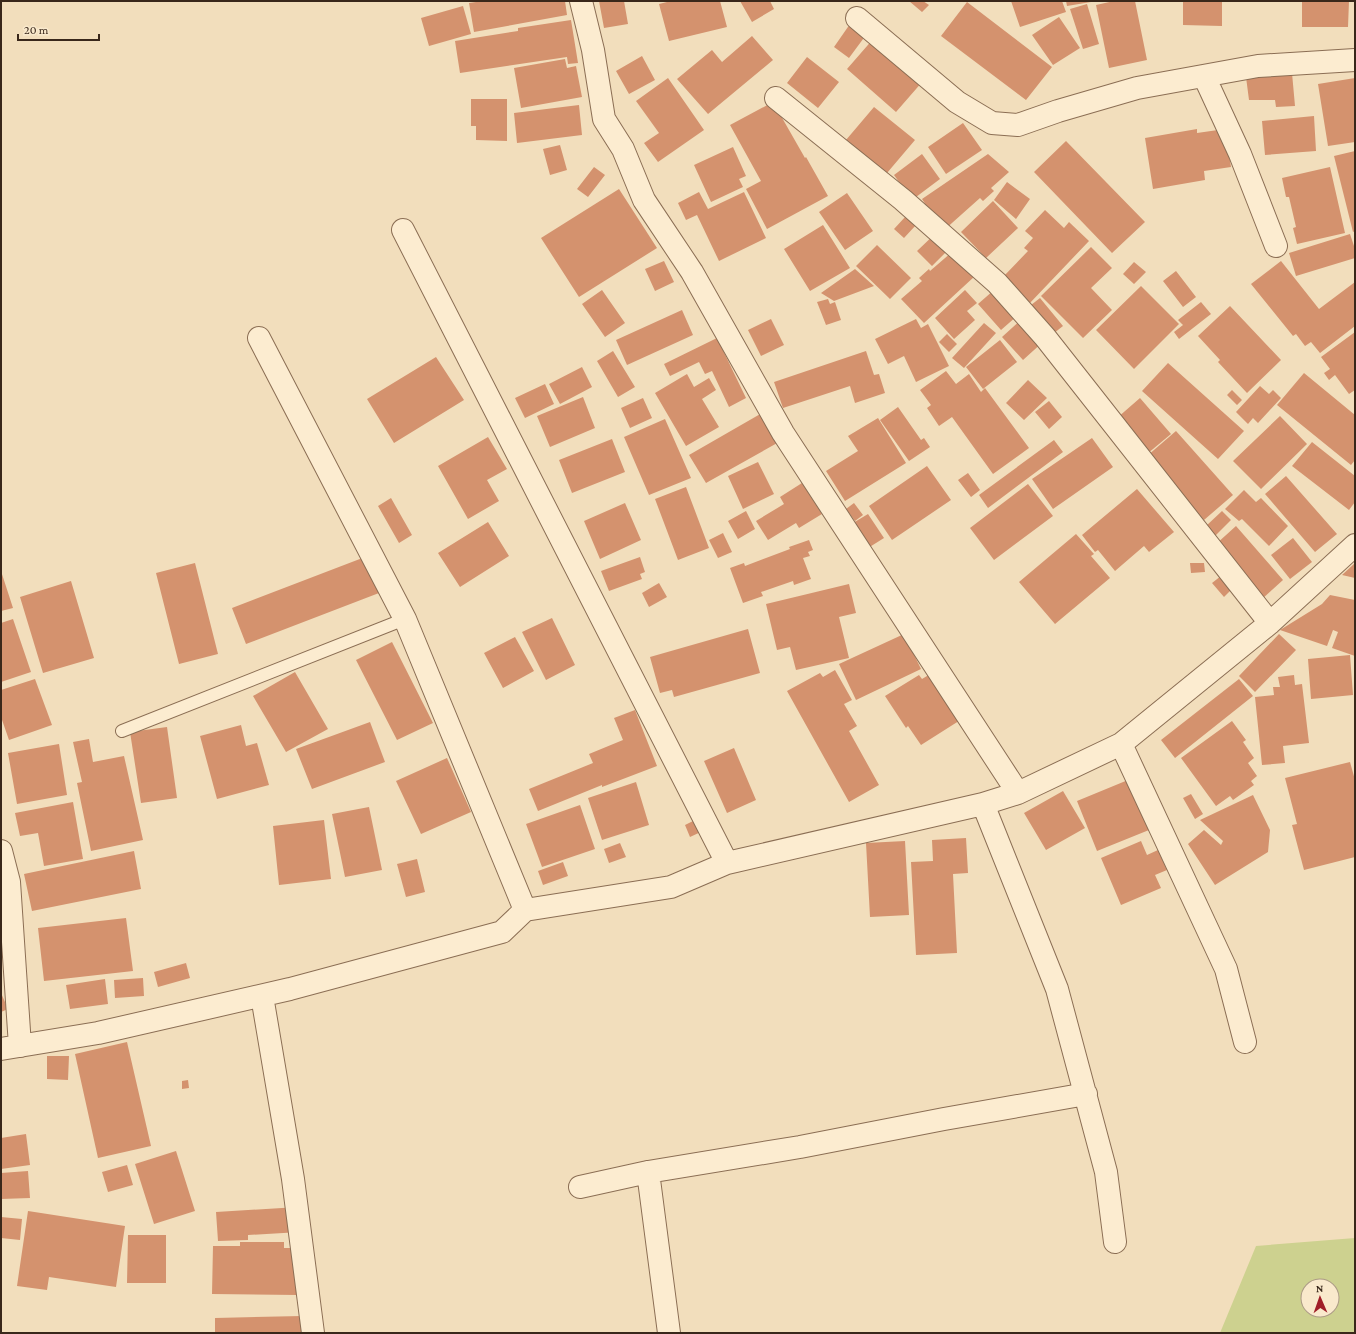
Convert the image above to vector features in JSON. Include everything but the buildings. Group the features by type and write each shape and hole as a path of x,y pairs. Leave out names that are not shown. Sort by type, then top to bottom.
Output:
{"street":[{"path":"581,1 593,50 604,119 623,149 644,200 692,272 783,433 1018,793"},
{"path":"857,18 957,102 992,123 1018,126 1058,111 1137,88 1258,66 1355,60"},
{"path":"1204,76 1240,154 1276,246"},
{"path":"776,98 903,200 997,283 1044,337 1270,623"},
{"path":"403,230 726,863"},
{"path":"259,338 405,619 525,910"},
{"path":"1,852 9,882 10,1047 98,1033 262,996 502,932 525,910 671,887 726,863 983,804 1018,793 1120,744 1270,623 1355,545"},
{"path":"1120,744 1226,969 1245,1042"},
{"path":"983,804 1057,989 1106,1172 1115,1242"},
{"path":"262,996 293,1179 314,1333"},
{"path":"580,1187 648,1172 800,1147 944,1119 1086,1094"},
{"path":"648,1172 669,1333"}],"lane":[{"path":"122,731 405,619"}],"green space":[{"path":"1355,1238 1355,1333 1220,1333 1256,1246"}]}
